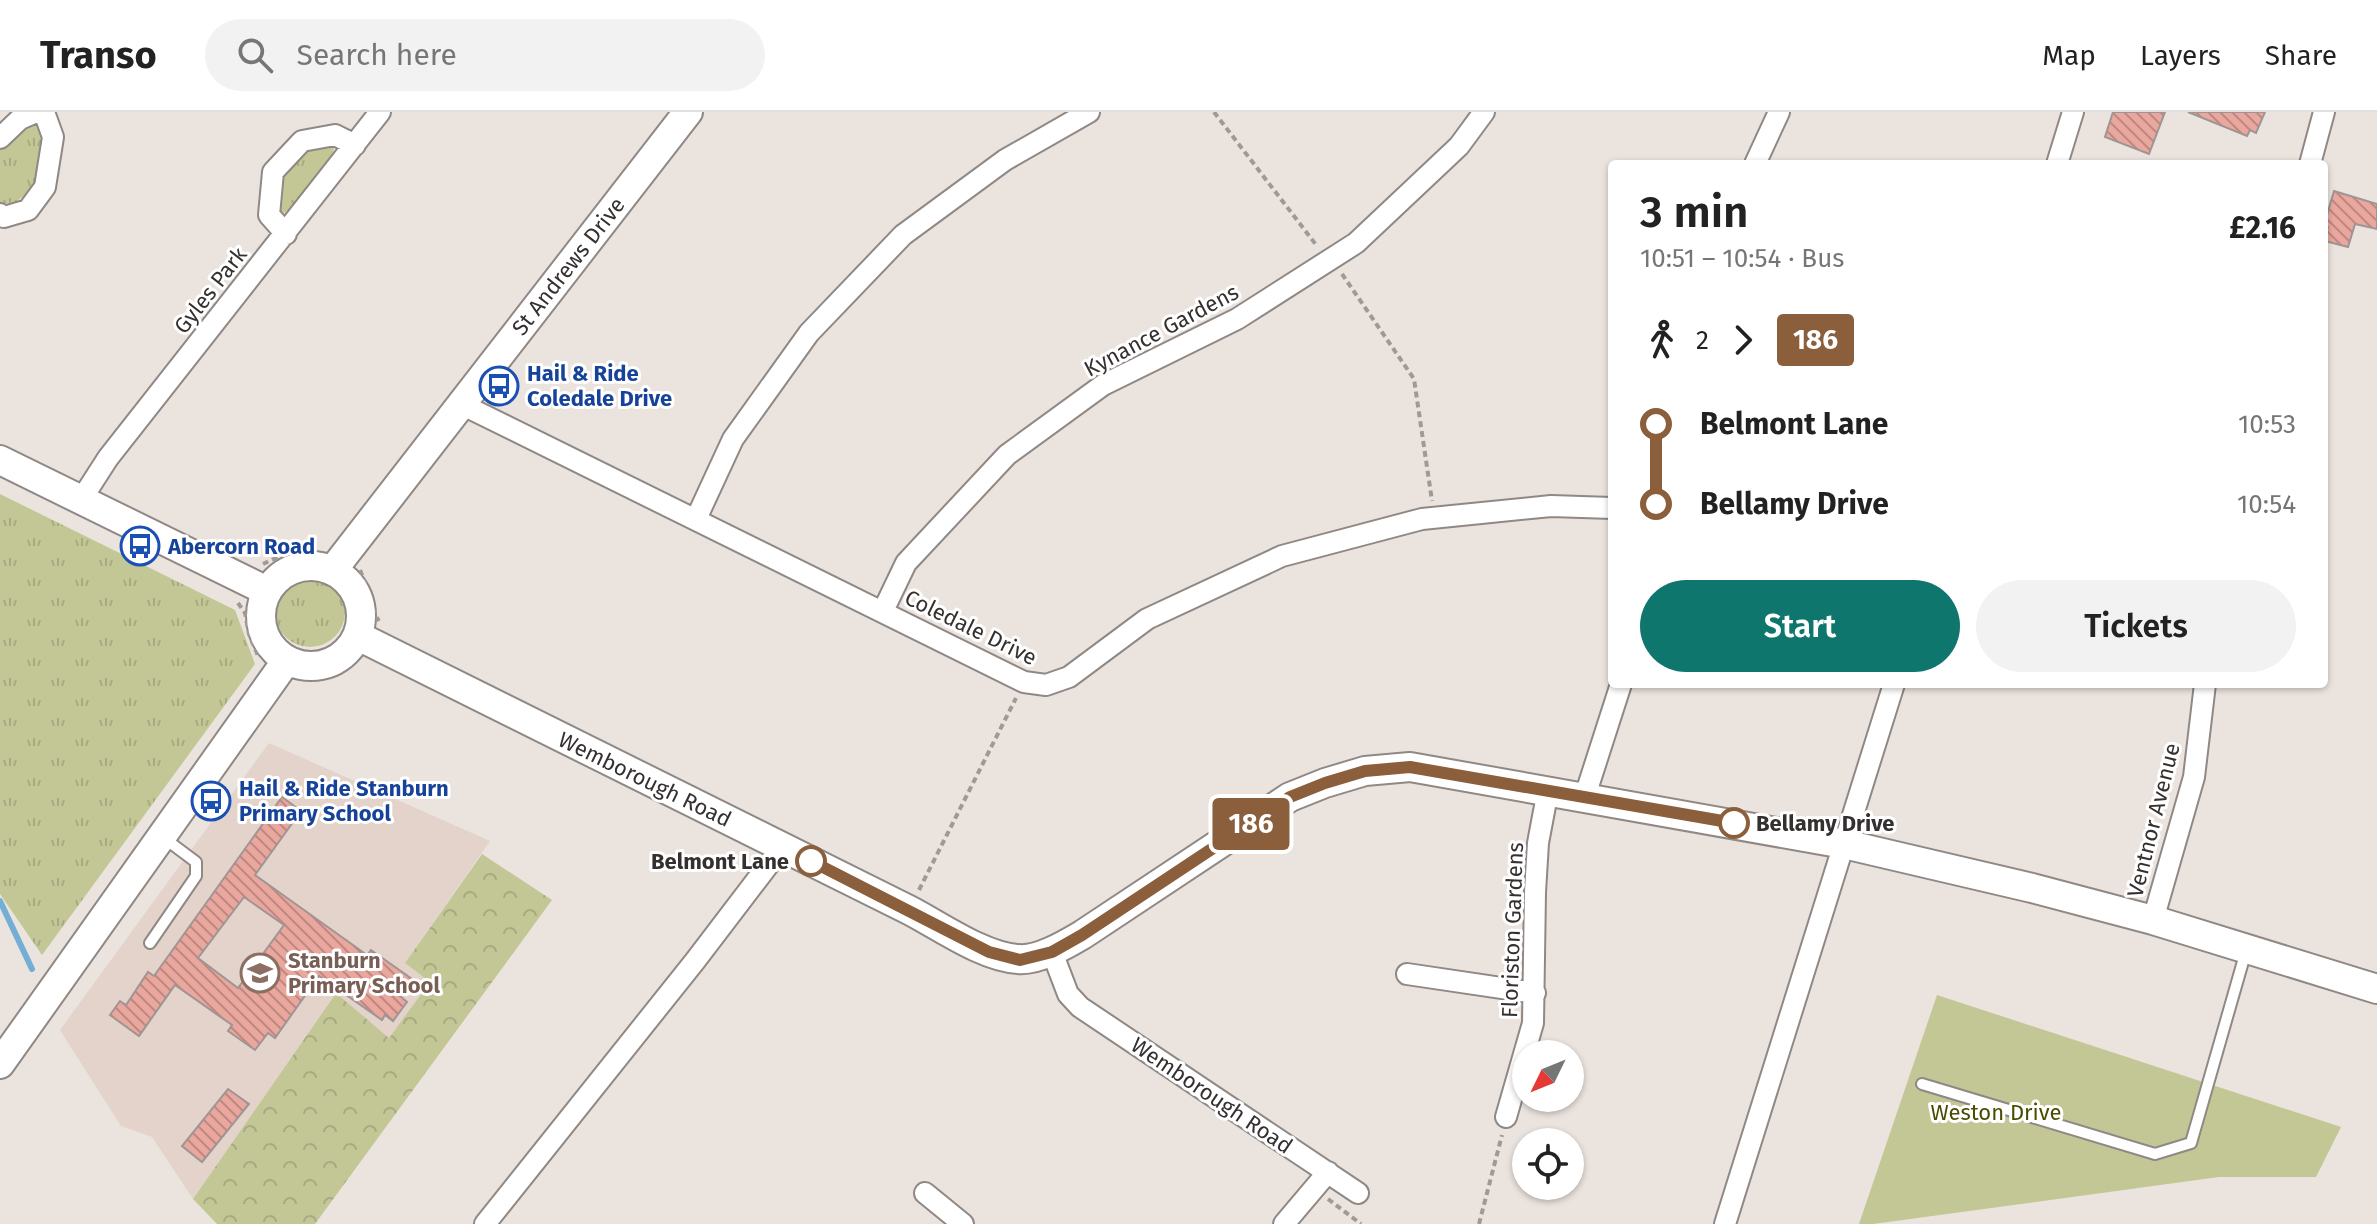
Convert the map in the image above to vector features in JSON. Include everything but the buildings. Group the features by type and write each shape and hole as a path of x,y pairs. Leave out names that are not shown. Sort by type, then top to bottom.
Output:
{"street":[{"path":"0,138 20,119 36,112"},
{"path":"0,214 4,217 28,210 45,187 53,137 44,112"},
{"name":"Gyles Park","path":"81,500 108,458 380,112"},
{"name":"St Andrews Drive","path":"338,562 688,112"},
{"path":"696,519 733,439 809,333 872,267 903,235 1005,160 1089,112"},
{"name":"Kynance Gardens","path":"883,611 906,563 1007,455 1103,385 1237,319 1356,243 1459,146 1484,112"},
{"path":"1757,160 1779,112"},
{"path":"2058,160 2073,112"},
{"path":"2311,160 2324,112"},
{"path":"286,234 269,215 273,172 302,141 335,135 355,145"},
{"name":"Coledale Drive","path":"461,404 1024,682 1046,685 1069,677 1147,619 1282,556 1422,519 1551,506 1608,508"},
{"path":"0,460 267,591"},
{"path":"0,1064 282,668 317,666 333,661 368,641 358,597 338,562 325,567 308,565 292,569 278,578 267,591 261,622 265,637 275,650 282,668"},
{"name":"Wemborough Road","path":"368,641 989,952 1020,960 1052,952 1068,994 1080,1007 1358,1193"},
{"path":"1585,796 1620,688"},
{"path":"1725,1224 1893,688"},
{"name":"Ventnor Avenue","path":"2153,920 2194,777 2205,688"},
{"path":"1052,952 1290,797 1365,771 1410,767 1844,844 2153,920 2377,989"},
{"name":"Floriston Gardens","path":"1506,1117 1533,1023 1537,855 1548,790"},
{"path":"485,1224 782,847"},
{"path":"1407,974 1535,993"},
{"path":"1284,1224 1328,1172"},
{"path":"925,1193 963,1224"}],"lane":[{"path":"150,943 196,876 196,862 162,837"},
{"path":"1922,1084 2155,1154 2191,1143 2246,949"}],"path":[{"path":"1214,112 1310,238 1349,282 1414,379 1435,518"},
{"path":"228,595 245,613 249,634 256,647 282,668 314,676 357,659 368,641 374,613 372,599 338,562 312,548 261,565 253,563"},
{"path":"909,910 1024,682"},
{"path":"1479,1224 1506,1117"},
{"path":"1326,1198 1361,1224"}],"shaded area":[{"name":"Stanburn Primary School","path":"269,743 490,841 405,963 431,982 389,1038 335,994 193,1199 152,1137 121,1126 60,1030"}],"green space":[{"path":"33,116 45,123 38,184 16,202 0,204 0,141"},
{"path":"329,142 334,147 333,155 289,210 282,214 275,209 279,177 298,152"},
{"path":"0,494 235,610 255,664 42,955 0,894"},
{"path":"317,577 339,592 345,612 343,626 335,637 324,645 303,647 285,637 277,626 275,605 285,587 296,579"},
{"path":"482,854 552,900 315,1224 217,1224 193,1199 336,993 389,1038 430,982 405,963"},
{"name":"Weston Drive","path":"1937,995 2341,1127 2316,1177 2219,1177 1859,1224"}],"waterway":[{"path":"0,901 32,969"}],"bus line":[{"name":"186","path":"811,861 989,952 1020,960 1052,952 1082,935 1290,797 1365,771 1410,767 1734,823"}],"place":[{"name":"Hail & Ride Coledale Drive","path":"499,386"},
{"name":"Abercorn Road","path":"140,546"},
{"name":"Hail & Ride Stanburn Primary School","path":"211,801"},
{"name":"Bellamy Drive","path":"1734,823"},
{"name":"Belmont Lane","path":"811,861"},
{"name":"Stanburn Primary School","path":"260,973"}]}
